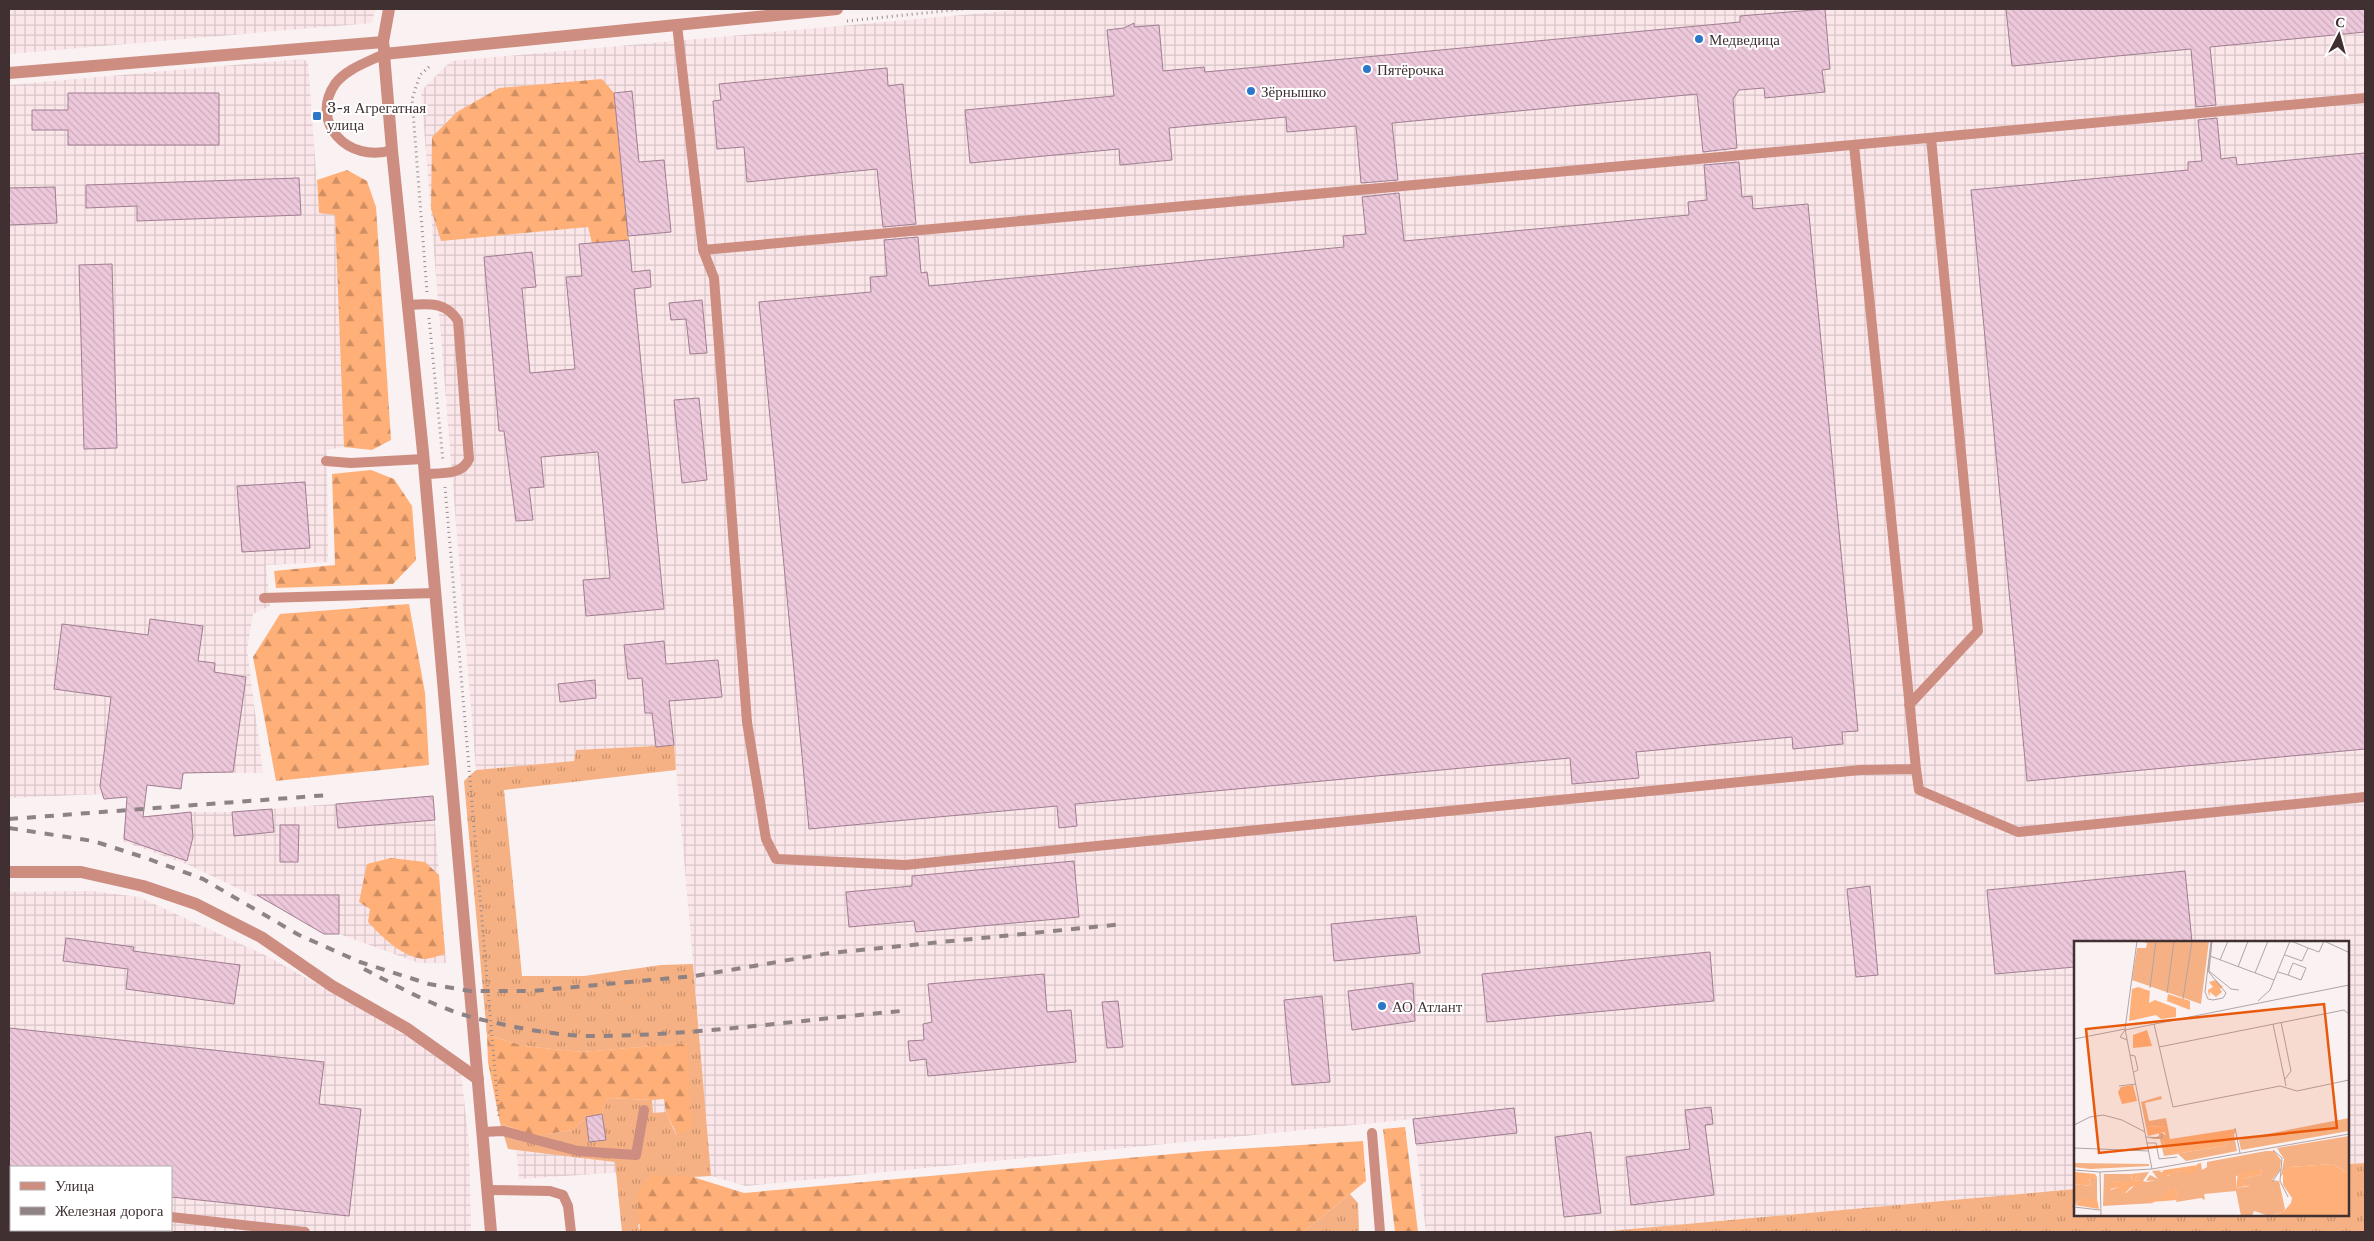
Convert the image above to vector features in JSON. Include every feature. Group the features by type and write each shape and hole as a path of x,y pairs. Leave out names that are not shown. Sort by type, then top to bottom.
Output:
{"street":[{"path":"388,9 384,48 392,150 423,459 491,1232"},
{"path":"9,73 384,48 678,25 837,9"},
{"path":"9,872 81,872 143,886 196,904 261,937 332,986 406,1028 478,1079"}],"lane":[{"path":"678,25 703,250 714,278 747,722 766,839 776,859 905,865 1860,770 1916,769"},
{"path":"384,48 345,74 335,85 329,98 328,113 331,128 339,140 351,149 372,154 392,150"},
{"path":"703,250 2365,98"},
{"path":"1910,705 1978,631 1931,138"},
{"path":"1854,145 1919,790 2018,832 2365,797"},
{"path":"408,305 441,305 454,314 458,321 459,331 470,453 464,468 458,471 424,474"},
{"path":"326,461 351,463 423,459"},
{"path":"264,598 435,592"},
{"path":"482,1132 500,1132 578,1151 636,1155 644,1110"},
{"path":"1372,1133 1380,1232"},
{"path":"487,1190 558,1192 567,1201 571,1232"},
{"path":"172,1217 305,1232"}],"path":[{"path":"433,63 420,75 412,99 500,1132"}],"shaded area":[{"path":"9,9 375,9 372,23 9,54"},
{"path":"1030,9 2365,9 2365,1163 2349,1164 2349,941 2074,941 2074,1189 1598,1232 1426,1232 1413,1119 746,1186 711,1176 700,1167 519,1179 505,1032 699,1030 674,745 576,750 574,761 476,770 421,91 451,61"},
{"path":"302,59 308,62 319,213 335,214 344,447 327,450 328,562 266,565 270,606 253,614 247,650 263,773 184,773 181,789 147,785 146,792 129,790 129,797 104,799 102,794 9,798 9,85"},
{"path":"433,796 446,963 419,963 339,934 324,934 273,905 189,865 122,841 126,818 191,812 232,812"},
{"path":"91,891 139,897 269,957 398,1030 461,1072 469,1145 471,1232 9,1232 9,892"}],"green space":[{"path":"602,79 614,93 629,240 592,243 588,227 441,241 431,209 432,137 457,112 499,88"},
{"path":"347,170 367,181 376,207 391,440 372,450 344,447 335,215 319,213 317,180"},
{"path":"371,470 394,479 412,506 416,560 393,584 276,588 274,571 335,565 332,474"},
{"path":"409,604 425,693 429,765 276,781 253,657 280,614"},
{"path":"674,745 676,770 504,790 522,976 584,976 661,965 693,964 711,1176 693,1177 638,1225 640,1232 622,1232 615,1162 508,1149 500,1123 535,1136 573,1130 586,1117 589,1142 605,1140 602,1114 608,1098 652,1100 653,1113 666,1112 676,1135 687,1043 582,1052 524,1046 487,1035 464,781 476,770 574,761 576,750"},
{"path":"391,858 425,862 439,875 445,954 425,959 409,955 386,940 368,922 370,909 359,902 367,864"},
{"path":"487,1035 524,1046 582,1052 687,1043 692,1128 677,1135 666,1112 664,1099 608,1098 602,1114 586,1117 573,1130 535,1136 500,1123 488,1062"},
{"path":"1405,1127 1418,1232 1395,1232 1383,1129"},
{"path":"1363,1141 1366,1181 1303,1232 640,1232 637,1192 651,1175 693,1177 744,1193 1205,1151"},
{"path":"2365,1163 2365,1232 1598,1232 2074,1189 2074,1216 2349,1216 2349,1164"},
{"path":"1350,1194 1358,1203 1359,1232 1303,1232"}],"building":[{"path":"1825,9 1830,69 1822,70 1825,92 1765,98 1764,88 1739,90 1733,99 1737,148 1703,152 1697,94 1392,123 1398,180 1361,183 1356,126 1287,132 1286,117 1169,128 1172,160 1120,165 1119,149 970,163 965,110 1114,96 1107,30 1124,28 1134,23 1134,27 1159,25 1163,71 1204,67 1205,72 1740,22 1740,16"},
{"path":"2006,9 2365,9 2365,32 2210,47 2216,105 2196,107 2191,49 2012,66"},
{"path":"887,68 888,86 903,84 916,224 883,227 877,169 747,182 744,147 717,149 713,101 721,100 719,84"},
{"path":"632,91 639,162 664,160 671,232 628,236 614,93"},
{"path":"68,93 219,93 219,145 68,145 68,130 32,130 32,110 68,110"},
{"path":"2217,118 2221,159 2236,157 2237,165 2365,153 2365,749 2027,781 1971,190 2188,170 2188,162 2202,161 2198,120"},
{"path":"1739,162 1742,197 1752,196 1753,209 1808,204 1858,731 1842,732 1843,744 1793,749 1792,737 1636,752 1639,778 1572,784 1570,758 1075,804 1077,826 1059,828 1057,806 809,829 759,302 871,292 870,277 887,276 884,240 918,237 921,273 927,272 929,286 1344,247 1343,236 1366,234 1362,197 1399,193 1404,241 1689,215 1688,202 1707,200 1704,165"},
{"path":"299,178 301,215 137,221 137,206 86,208 86,185"},
{"path":"55,187 57,223 9,225 9,188"},
{"path":"629,240 632,272 650,270 651,287 634,289 664,609 586,616 583,580 610,578 598,452 541,457 544,487 529,488 533,520 516,521 504,431 499,431 484,257 532,252 536,287 522,288 530,373 575,369 566,277 582,276 579,244"},
{"path":"112,264 117,448 84,449 79,265"},
{"path":"702,300 707,353 690,354 686,319 671,320 669,303"},
{"path":"699,398 707,480 682,483 674,400"},
{"path":"305,482 310,548 242,552 237,486"},
{"path":"150,619 203,626 198,661 215,663 214,672 246,677 233,772 183,773 181,789 147,785 143,817 191,812 193,837 187,861 124,839 127,797 104,799 100,786 111,697 54,689 62,624 148,635"},
{"path":"664,641 666,664 718,660 722,697 669,701 674,745 656,747 652,713 645,713 642,678 628,679 624,645"},
{"path":"595,680 596,698 560,702 558,684"},
{"path":"433,796 435,820 338,828 336,804"},
{"path":"272,809 274,832 234,836 232,812"},
{"path":"280,825 299,825 298,862 280,862"},
{"path":"1074,861 1079,917 916,932 914,921 849,927 846,892 912,886 912,876"},
{"path":"2185,871 2192,941 2074,941 2074,967 1995,974 1987,890"},
{"path":"1870,886 1878,975 1856,977 1847,889"},
{"path":"257,895 339,895 339,934 324,934"},
{"path":"1416,916 1420,953 1334,961 1331,924"},
{"path":"66,938 134,947 133,951 240,965 234,1004 126,989 128,969 63,961"},
{"path":"1710,952 1714,1001 1487,1022 1482,974"},
{"path":"1044,974 1047,1012 1071,1010 1076,1062 928,1076 926,1059 910,1061 908,1041 924,1040 923,1024 932,1022 928,984"},
{"name":"АО Атлант","path":"1413,983 1415,1021 1352,1030 1348,991"},
{"path":"1322,996 1330,1082 1292,1085 1284,1000"},
{"path":"1118,1001 1123,1047 1107,1048 1102,1002"},
{"path":"9,1028 324,1062 319,1104 361,1109 349,1216 172,1197 172,1166 9,1167"},
{"path":"1711,1107 1713,1124 1705,1125 1714,1195 1631,1205 1626,1157 1690,1149 1685,1110"},
{"path":"1514,1108 1517,1133 1416,1144 1413,1119"},
{"path":"602,1114 606,1140 589,1142 586,1117"},
{"path":"1591,1132 1601,1213 1564,1217 1555,1137"}],"railway":[{"path":"9,819 329,795"},
{"path":"9,828 93,841 146,858 203,879 299,935 360,962 429,984 470,991 532,991 694,976 830,953 1124,924"},
{"path":"364,969 418,996 460,1014 520,1028 568,1035 598,1036 674,1033 901,1011"}],"place":[{"name":"Медведица","path":"1699,39"},
{"name":"Пятёрочка","path":"1367,69"},
{"name":"Зёрнышко","path":"1251,91"},
{"name":"3-я Агрегатная улица","path":"317,116"},
{"name":"АО Атлант","path":"1382,1006"}]}
